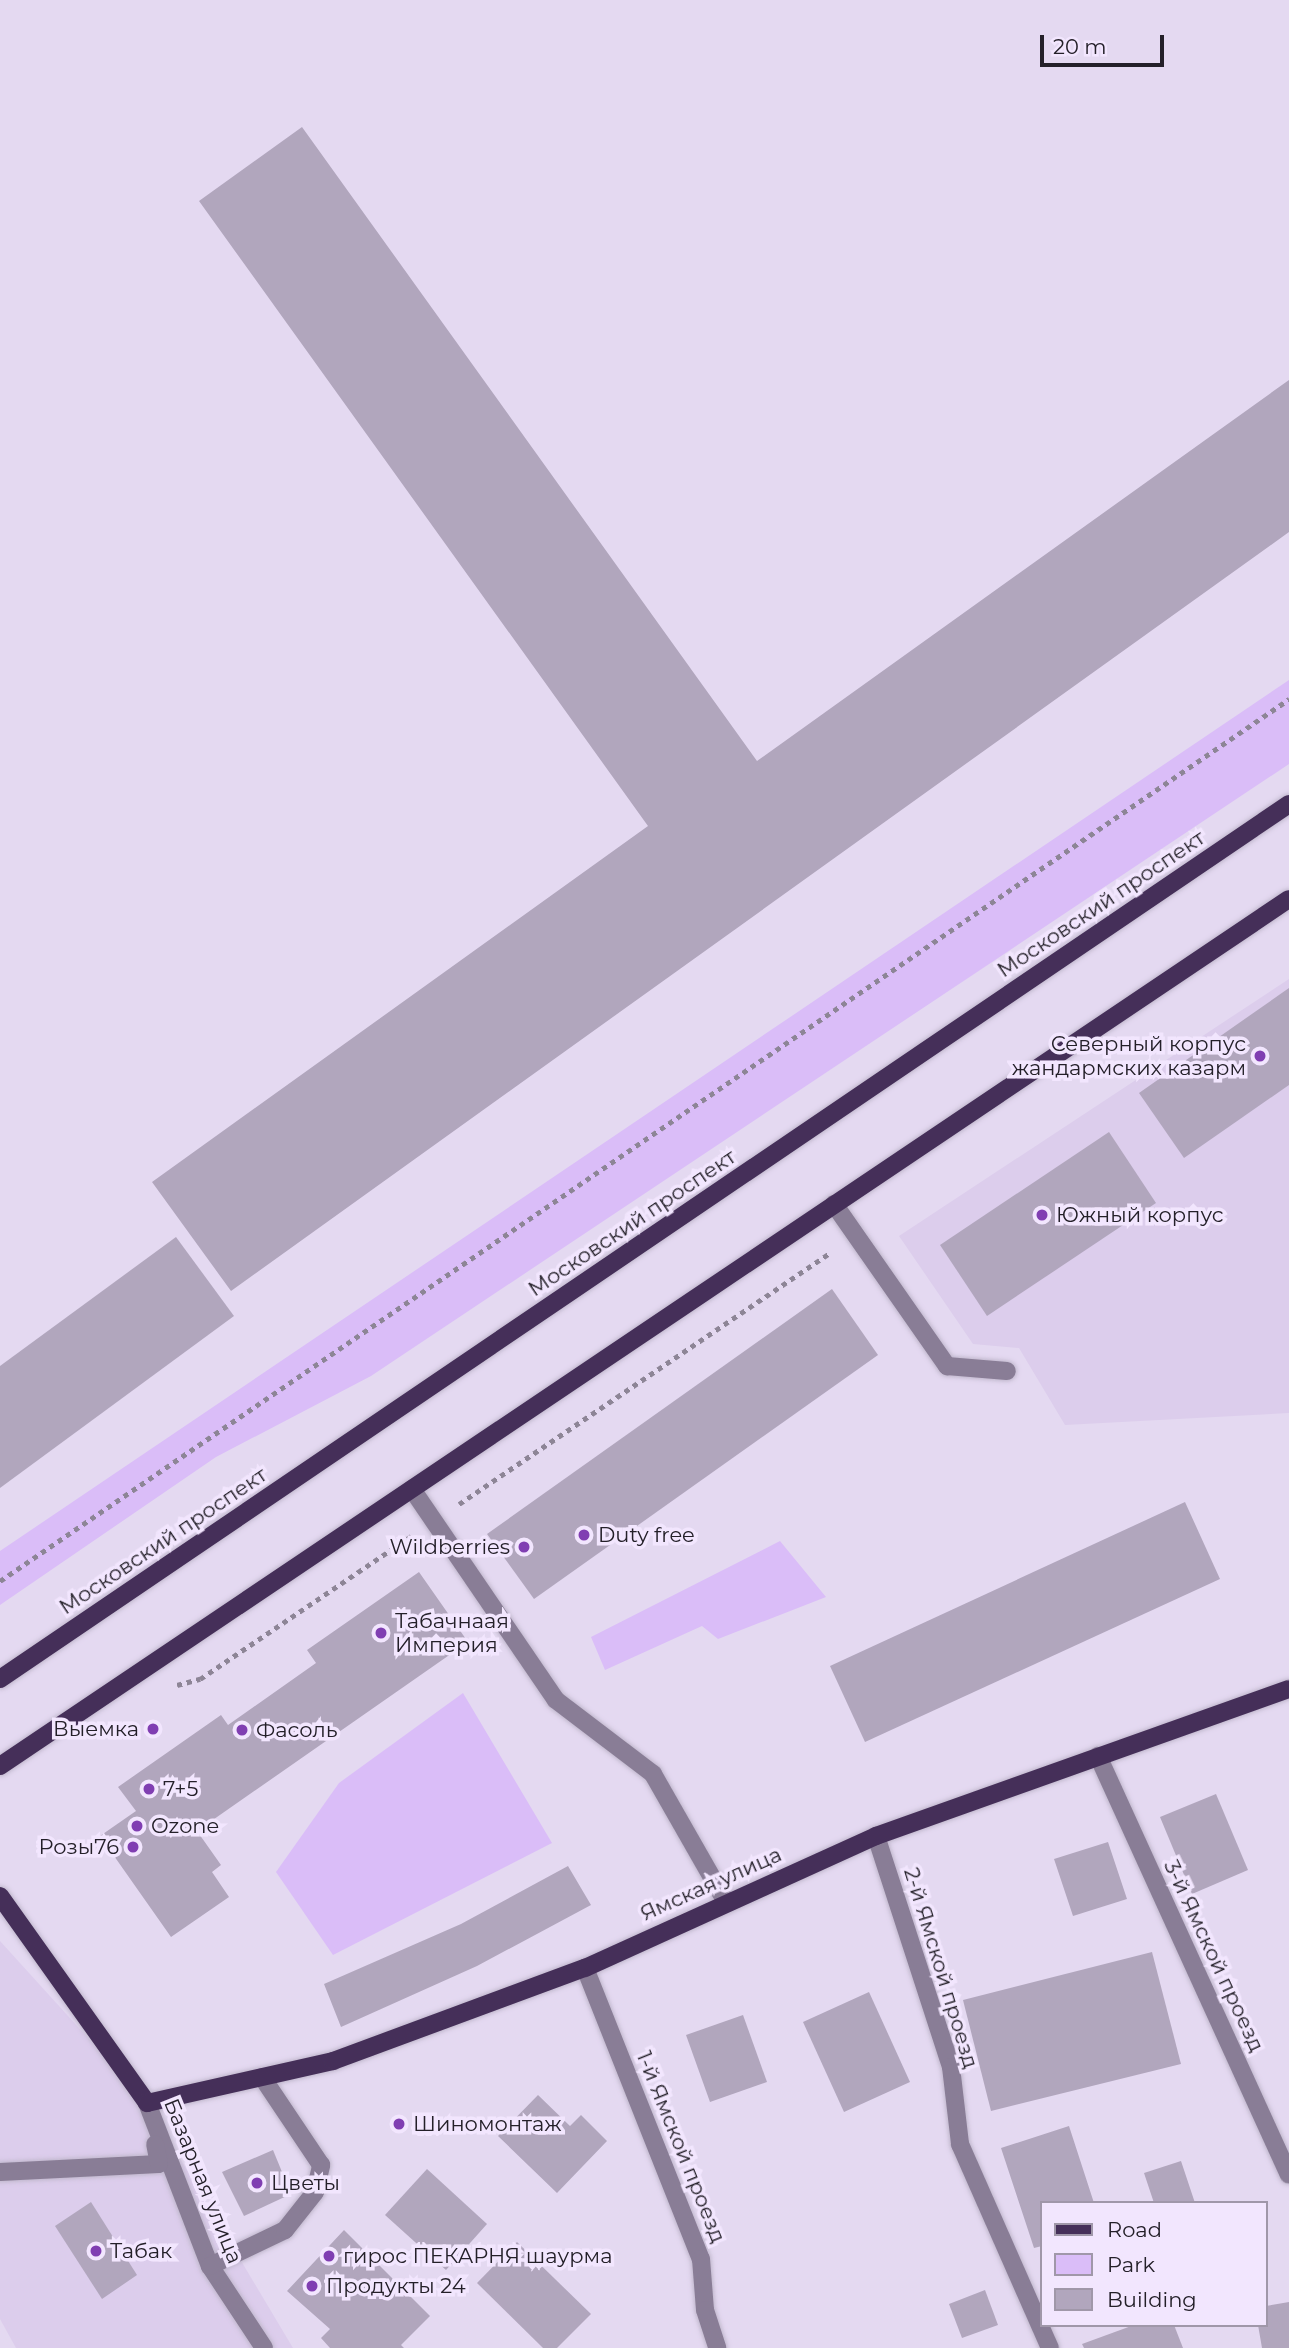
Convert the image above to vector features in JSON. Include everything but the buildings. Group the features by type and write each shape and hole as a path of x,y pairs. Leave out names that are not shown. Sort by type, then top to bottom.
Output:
{"main road":[{"name":"Московский проспект","path":"0,1679 1289,804"},
{"path":"0,1766 1289,899"},
{"name":"Ямская улица","path":"147,2103 333,2061 585,1968 725,1900 876,1836 1289,1689"},
{"name":"Базарная улица","path":"0,1896 147,2103"}],"street":[{"path":"834,1204 947,1366 1007,1371"},
{"path":"412,1489 556,1700 653,1774 725,1900"},
{"name":"3-й Ямской проезд","path":"1098,1756 1289,2175"},
{"name":"2-й Ямской проезд","path":"876,1836 951,2067 960,2144 1040,2325"},
{"name":"1-й Ямской проезд","path":"585,1968 701,2259 705,2310 717,2348"},
{"path":"210,2266 285,2230 315,2192 321,2165 262,2077"},
{"path":"0,2172 159,2164 147,2103"},
{"name":"Базарная улица","path":"147,2103 210,2266 264,2348"},
{"name":"2-й Ямской проезд","path":"1041,2327 1050,2348"}],"path":[{"path":"0,1581 1289,699"},
{"path":"164,1689 200,1679 855,1235"}],"shaded area":[{"path":"1289,979 1289,1413 1065,1425 1019,1348 973,1344 899,1236"},
{"path":"0,1941 147,2103 293,2348 16,2348 0,2319"}],"green space":[{"path":"1289,680 1289,764 371,1376 216,1457 0,1605 0,1551"},
{"path":"780,1541 826,1597 718,1639 702,1626 605,1670 591,1637"},
{"path":"463,1693 552,1843 333,1955 276,1872 339,1783"}],"place":[{"name":"Северный корпус жандармских казарм","path":"1260,1056"},
{"name":"Южный корпус","path":"1042,1215"},
{"name":"Duty free","path":"584,1535"},
{"name":"Wildberries","path":"524,1547"},
{"name":"Табачнаая Империя","path":"381,1633"},
{"name":"Выемка","path":"153,1729"},
{"name":"Фасоль","path":"242,1730"},
{"name":"7+5","path":"149,1789"},
{"name":"Ozone","path":"137,1826"},
{"name":"Розы76","path":"133,1847"},
{"name":"Шиномонтаж","path":"399,2124"},
{"name":"Цветы","path":"257,2183"},
{"name":"Табак","path":"96,2251"},
{"name":"гирос ПЕКАРНЯ шаурма","path":"329,2256"},
{"name":"Продукты 24","path":"312,2286"}]}
